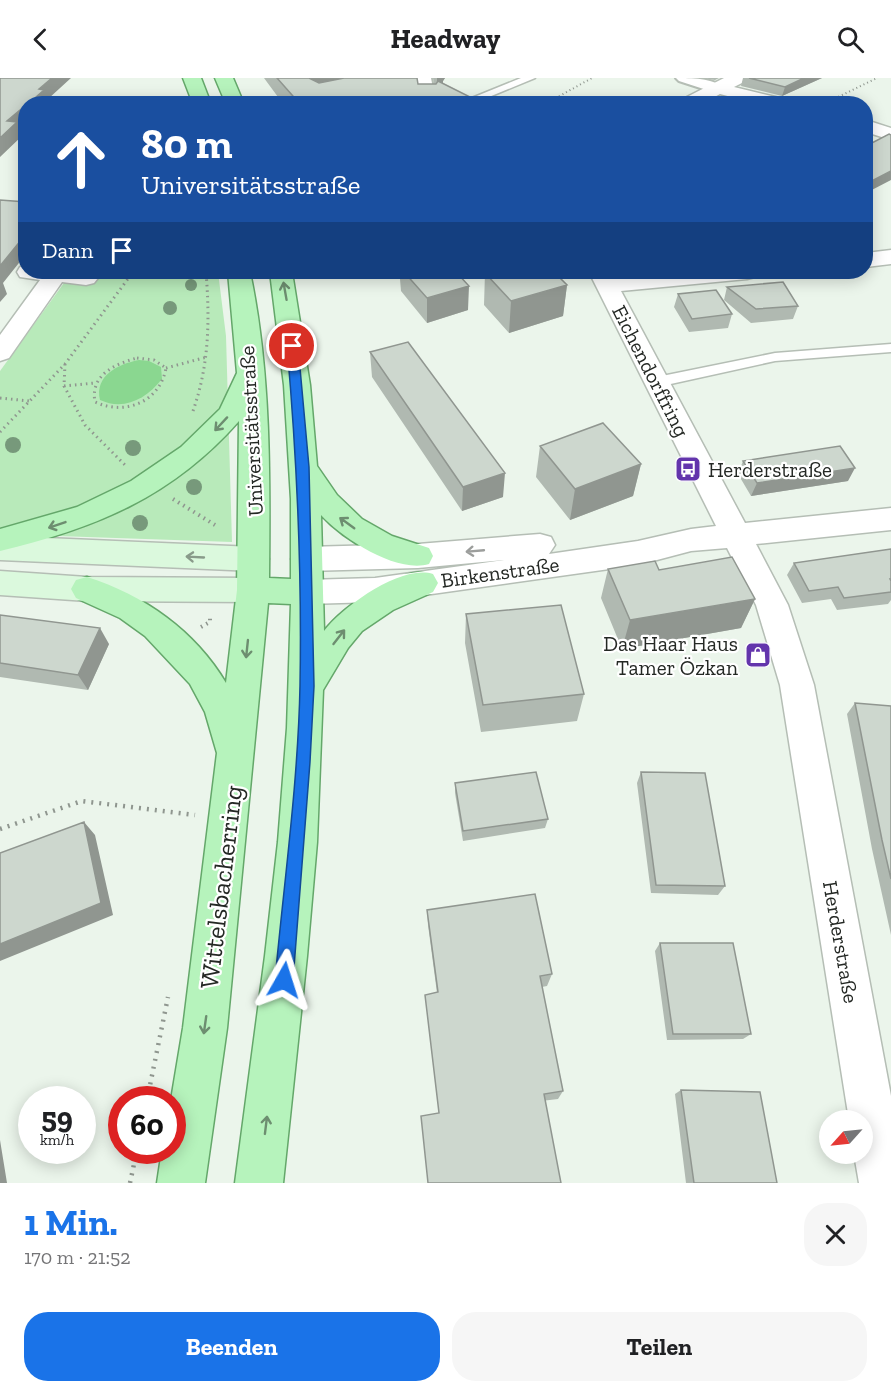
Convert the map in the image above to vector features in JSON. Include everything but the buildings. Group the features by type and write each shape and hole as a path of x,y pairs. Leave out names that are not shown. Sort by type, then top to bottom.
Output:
{"main road":[{"path":"192,78 199,96"},
{"path":"224,78 232,96"},
{"name":"Universitätsstraße","path":"239,279 245,310 254,460 253,575"},
{"path":"259,1183 280,1021 307,686 304,467 295,368 282,279"},
{"path":"0,540 37,532 88,514 153,484 196,450 234,409 250,374"},
{"path":"304,467 316,491 331,511 420,570 391,595 358,615 337,638 307,686"},
{"path":"0,548 253,575 307,592"},
{"path":"0,583 87,589 253,575 306,559"},
{"name":"Wittelsbacherring","path":"181,1183 205,1028 236,758 253,575"},
{"path":"87,589 131,609 156,627 202,674 222,709 236,758"}],"street":[{"path":"423,78 426,96"},
{"path":"684,78 749,96"},
{"path":"702,96 738,78"},
{"path":"873,128 891,134"},
{"path":"873,259 891,257"},
{"path":"0,353 53,279"},
{"name":"Eichendorffring","path":"605,279 734,534"},
{"name":"Birkenstraße","path":"306,559 420,570 638,553 691,540 734,534 891,519"},
{"name":"Herderstraße","path":"734,534 772,605 796,685 883,1183"},
{"name":"Birkenstraße","path":"307,592 366,590 420,570"}],"lane":[{"path":"483,96 530,78"},
{"path":"657,382 775,357 891,348"}],"path":[{"path":"559,96 592,78"},
{"path":"841,96 878,78"},
{"path":"0,432 65,364 128,279"},
{"path":"187,419 193,411 205,377 211,331 207,279"},
{"path":"166,368 166,374 155,393 135,405 109,408 96,402 93,392 95,383 116,364 137,358 154,360 166,368 207,357"},
{"path":"65,364 64,386 85,425 127,467"},
{"path":"64,386 95,383"},
{"path":"0,398 30,401"},
{"path":"0,829 82,801 204,816"},
{"path":"130,1183 134,1164"}],"shaded area":[{"path":"67,279 219,279 226,336 232,542 0,534 0,371"},
{"path":"139,360 149,361 161,367 162,379 156,386 142,397 126,403 109,403 100,400 101,384 109,372"}],"place":[{"name":"Herderstraße","path":"688,469"},
{"name":"Das Haar Haus Tamer Özkan","path":"758,655"}],"route":[{"path":"284,980 303,762 307,686 304,467 292,346"}]}
